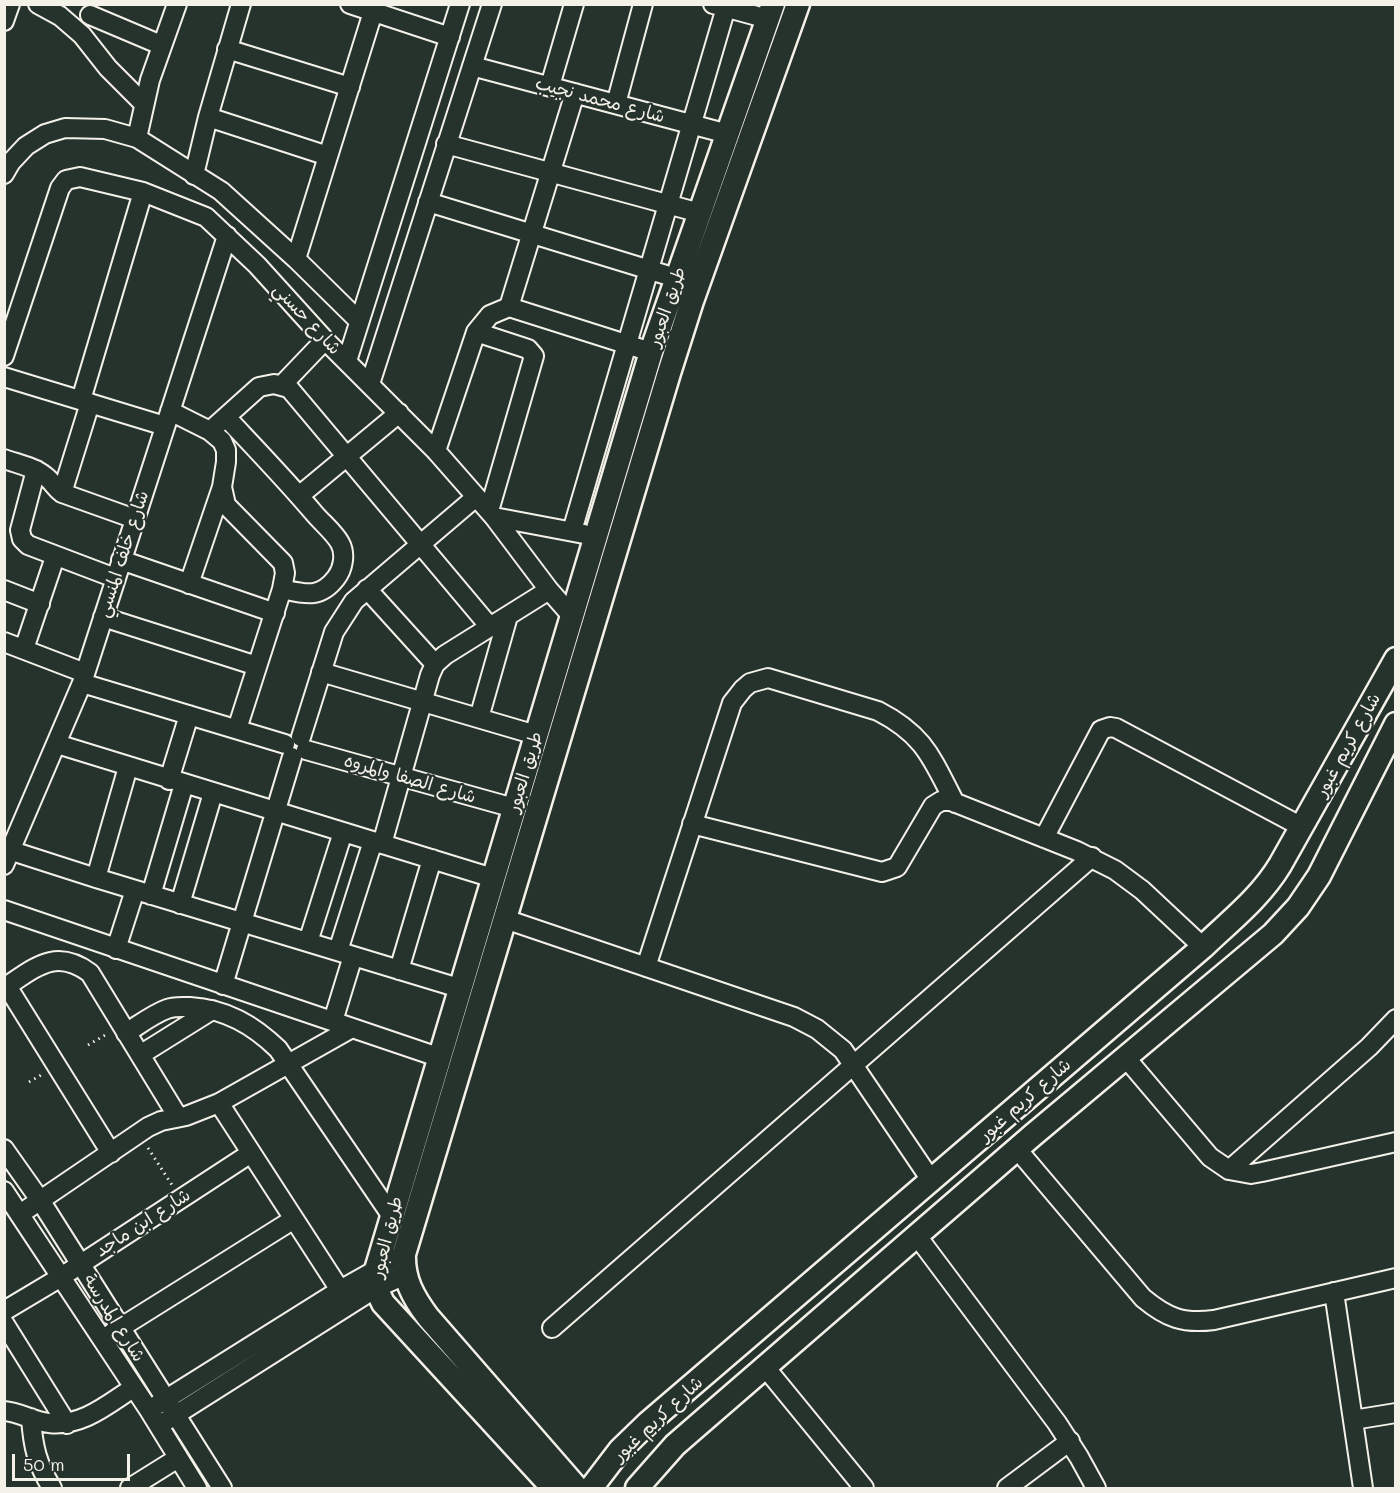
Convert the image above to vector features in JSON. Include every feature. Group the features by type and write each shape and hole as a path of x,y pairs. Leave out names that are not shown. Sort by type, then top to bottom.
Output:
{"street":[{"path":"4,21 10,4"},
{"path":"38,4 60,16 82,35 108,68 144,104"},
{"path":"137,138 161,45 177,4"},
{"path":"194,175 208,117 241,4"},
{"path":"350,4 450,36"},
{"path":"347,361 460,4"},
{"path":"370,384 492,4"},
{"path":"550,86 574,4"},
{"path":"616,104 642,4"},
{"name":"طريق العبور","path":"577,1488 417,1303 405,1264 505,919 692,301 798,4"},
{"path":"572,531 691,124 722,6 771,12"},
{"path":"82,35 92,10 161,45"},
{"path":"296,259 373,12"},
{"name":"طريق العبور","path":"553,1488 383,1303 376,1279 391,1215 651,352 771,12"},
{"path":"227,49 350,87"},
{"name":"شارع محمد نجيب","path":"472,66 729,134"},
{"path":"509,307 575,93"},
{"path":"208,117 328,156"},
{"path":"4,174 11,162 26,146 45,134 65,128 105,129 137,138 221,191 360,321"},
{"path":"446,144 700,213"},
{"path":"4,356 60,188 66,180 80,177 143,192 206,217 221,191"},
{"path":"62,493 143,192"},
{"path":"428,202 676,278"},
{"name":"شارع حسني","path":"206,217 257,265 325,340 436,451 492,514 549,590 571,615"},
{"name":"شارع خلف المنسي","path":"8,858 84,678 227,236"},
{"path":"436,451 476,332 490,315 509,307 651,352"},
{"path":"476,332 528,349 534,357 492,514 618,542"},
{"path":"282,385 325,340"},
{"path":"4,377 85,401 167,418 210,431 222,441 226,462 222,487 189,584"},
{"path":"210,431 259,387 282,385 289,388 490,627"},
{"path":"299,496 399,413"},
{"path":"226,417 340,544 342,565 330,586 310,595 282,589"},
{"path":"4,459 36,470 62,493 135,519"},
{"path":"36,470 20,530 22,539 28,545 115,578"},
{"path":"222,487 226,505 283,563 285,573 282,589 237,729"},
{"path":"223,985 275,812 334,632 343,616 367,589 476,497"},
{"path":"24,649 56,556"},
{"path":"121,560 274,613"},
{"path":"367,589 435,664"},
{"path":"4,590 40,604"},
{"path":"333,1021 346,953 435,664 445,655 549,590"},
{"path":"571,615 594,622"},
{"path":"479,718 508,616"},
{"path":"103,617 257,666"},
{"name":"شارع الصفا والمروه","path":"4,642 24,649 84,678 189,715 514,808"},
{"name":"شارع كريم غبور","path":"591,1488 620,1450 641,1429 1203,947 1264,889 1302,827 1395,659"},
{"path":"321,672 536,735"},
{"path":"646,967 732,703 742,689 758,679 768,678 878,711 904,726 925,746 956,803"},
{"path":"116,949 143,893 176,782 189,715"},
{"name":"شارع كريم غبور","path":"637,1488 675,1445 765,1366 1017,1149 1273,934 1309,892 1395,724"},
{"path":"1044,838 1101,730 1110,727 1121,730 1302,827 1314,826 1329,836 1333,848"},
{"path":"57,744 493,878"},
{"path":"96,878 128,767"},
{"path":"1333,772 1333,783 1340,792 1350,796 1361,793"},
{"path":"180,904 213,793"},
{"path":"692,824 882,872 897,867 933,806 946,800 1092,857 1115,870 1142,890 1203,947"},
{"path":"308,942 343,832"},
{"path":"552,1328 1092,857"},
{"path":"8,858 96,878 459,988"},
{"path":"399,970 432,859"},
{"path":"4,910 438,1057"},
{"path":"505,919 806,1023 831,1038 854,1063 931,1180"},
{"path":"111,1152 7,986 37,966 50,961 64,960 78,964 90,973 178,1118"},
{"path":"124,1029 168,1008 190,1007 229,1015 260,1032 278,1049 391,1215"},
{"path":"140,1055 212,1010"},
{"path":"1229,1170 1395,1023"},
{"path":"10,1204 40,1200 161,1121 178,1118 219,1103 352,1028"},
{"path":"1126,1058 1210,1157 1229,1170 1240,1173 1262,1172 1395,1142"},
{"path":"219,1103 340,1290"},
{"name":"شارع المدرسة","path":"4,1149 40,1200 222,1488"},
{"path":"1017,1149 1143,1298 1158,1311 1176,1319 1195,1323 1214,1320 1395,1278"},
{"name":"شارع ابن ماجد","path":"4,1311 61,1277 251,1153"},
{"name":"شارع المدرسة","path":"10,1204 149,1410 197,1488"},
{"path":"102,1339 294,1219"},
{"path":"916,1236 1070,1442 1096,1488"},
{"path":"149,1410 170,1407 376,1279 405,1264"},
{"path":"159,1426 170,1407 340,1290 376,1279"},
{"path":"1334,1292 1363,1488"},
{"path":"4,1323 67,1424"},
{"path":"765,1366 864,1488"},
{"path":"4,1411 48,1423 67,1424 92,1415 133,1388"},
{"path":"1353,1420 1395,1413"},
{"path":"31,1418 32,1443 40,1468 52,1488"},
{"path":"1007,1488 1070,1442"},
{"path":"130,1488 178,1458"}],"path":[{"path":"88,1045 124,1029"},
{"path":"139,1134 181,1199"}]}
